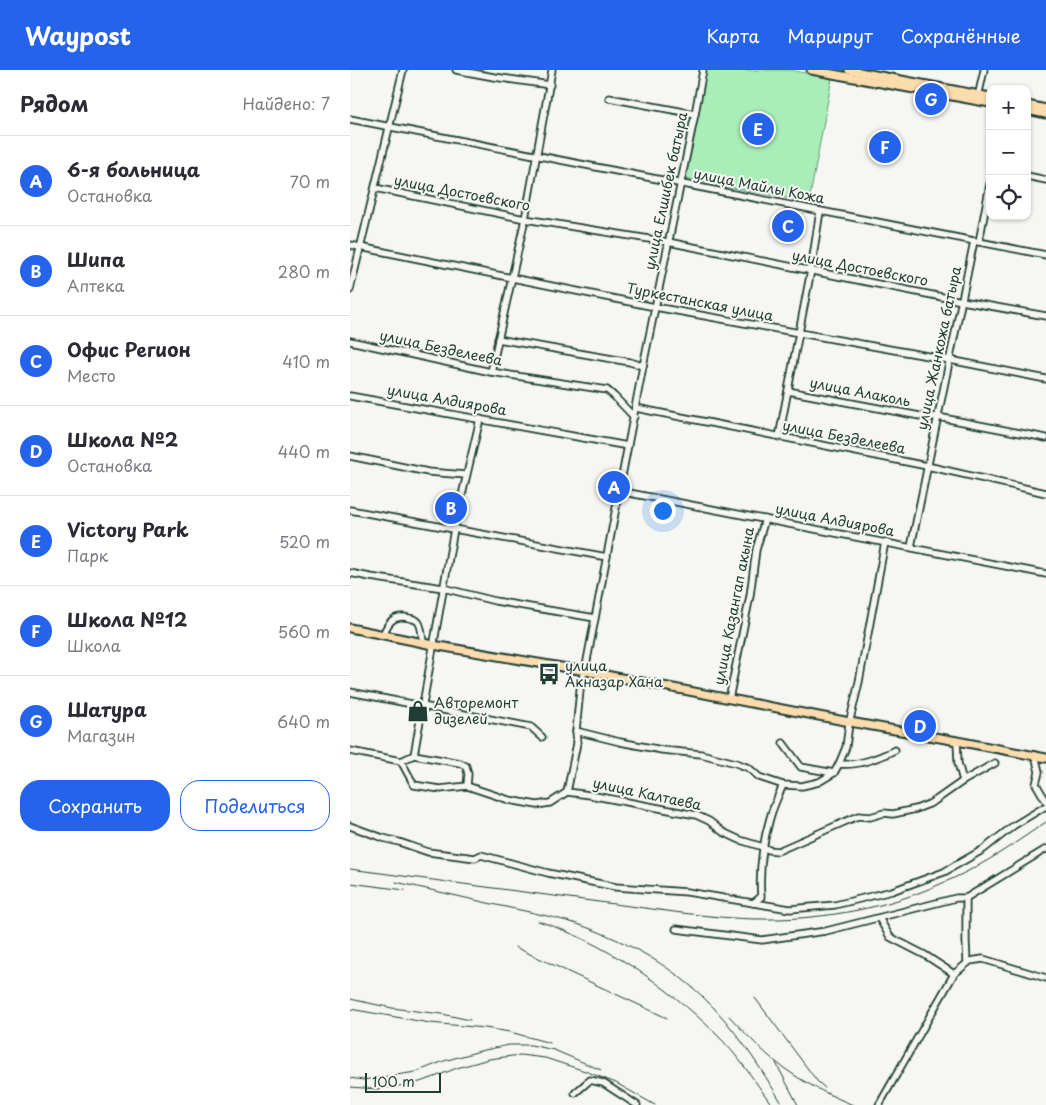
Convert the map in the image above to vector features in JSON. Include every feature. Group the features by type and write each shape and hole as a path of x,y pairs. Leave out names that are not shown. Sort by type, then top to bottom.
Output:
{"main road":[{"path":"811,70 834,72 986,98"},
{"path":"849,70 986,101"},
{"path":"1031,106 1046,109"},
{"path":"1031,111 1046,114"},
{"path":"350,628 434,645 585,671 849,723 1046,758"}],"street":[{"path":"350,290 403,70"},
{"path":"456,70 550,85"},
{"path":"491,372 538,156 552,70"},
{"name":"улица Елшибек батыра","path":"568,792 577,743 576,731 581,680 585,671 643,366 703,70"},
{"path":"978,98 984,70"},
{"path":"609,98 695,114"},
{"name":"улица Майлы Кожа","path":"350,119 1046,255"},
{"path":"1031,177 1046,180"},
{"name":"улица Достоевского","path":"375,188 525,218 668,242 1046,316"},
{"name":"улица Жанкожа батыра","path":"911,547 962,301 986,201"},
{"path":"779,437 812,270 820,211"},
{"name":"Туркестанская улица","path":"350,245 655,307 1046,379"},
{"path":"498,339 630,362 643,366"},
{"name":"улица Безделеева","path":"350,341 491,372 607,390 634,417"},
{"name":"улица Алаколь","path":"788,391 1046,438"},
{"name":"улица Алдиярова","path":"350,396 628,446"},
{"name":"улица Безделеева","path":"636,408 927,466 1046,493"},
{"path":"414,755 454,529 480,419"},
{"path":"350,456 428,472 466,476"},
{"name":"улица Алдиярова","path":"619,490 1046,574"},
{"path":"350,510 607,556"},
{"name":"улица Казангап акына","path":"729,699 750,596 756,550 765,519"},
{"path":"576,731 620,742 662,750 700,754 736,763 749,768 759,776 783,785 802,786 820,782 834,773 840,764 846,747 849,723 859,682 885,542"},
{"path":"350,573 443,588 495,601 595,618"},
{"path":"383,635 390,622 402,616 419,622 423,642"},
{"path":"350,692 531,726 542,737"},
{"path":"957,741 958,764 963,781"},
{"path":"784,743 801,767 834,773"},
{"path":"350,750 401,761 414,755 460,763 466,766 468,774 467,786"},
{"path":"840,764 856,764 879,758 895,750"},
{"path":"1035,755 1038,772 1036,784 1046,801"},
{"path":"401,761 414,785 440,789 467,786 509,800 537,805 550,802 568,792"},
{"name":"улица Калтаева","path":"568,792 590,794 696,815 740,840 769,850 778,851 858,816 870,817 884,813 893,814 929,804 963,781 995,763"},
{"path":"753,903 761,897 763,847 770,817 783,785"},
{"path":"350,826 428,852 475,858 481,855 548,873 616,887 687,892 790,909 835,905 892,891 944,872 984,849 1013,826 1046,806"},
{"path":"676,929 762,940 826,931 956,898 966,898 1046,849"},
{"path":"966,898 967,963"},
{"path":"879,918 890,937 925,955 954,974"},
{"path":"880,1105 954,974 967,963 983,959 1046,978"},
{"path":"575,1093 590,1080 603,1083 637,1105"}],"green space":[{"path":"705,70 790,70 832,78 809,202 684,179"}],"railway":[{"path":"350,869 682,913 752,919 803,918 867,908 926,890 981,864 1046,822"},
{"path":"396,882 574,923 642,952 673,972 714,1008 746,1048 783,1105"},
{"path":"350,883 405,890"},
{"path":"538,921 586,940 610,953 677,998 731,1050 772,1105"},
{"path":"515,947 667,1018"},
{"path":"755,998 817,1081 825,1088"},
{"path":"350,999 392,1008 442,1014 470,1020"},
{"path":"350,1009 430,1023 510,1032 550,1043"},
{"path":"729,1016 774,1061 798,1078 853,1105"},
{"path":"350,1078 363,1080 416,1072 444,1061 509,1045 531,1045 554,1050 601,1070"},
{"path":"350,1087 377,1089 413,1084 489,1059 520,1055 545,1058 585,1071 616,1083 655,1105"},
{"path":"776,1063 798,1105"}],"place":[{"name":"Шатура","path":"931,99"},
{"name":"Victory Park","path":"758,129"},
{"name":"Школа №12","path":"885,147"},
{"name":"Офис Регион","path":"788,226"},
{"name":"6-я больница","path":"614,487"},
{"name":"Шипа","path":"451,508"},
{"name":"улица Акназар Хана","path":"549,674"},
{"name":"Авторемонт дизелей","path":"418,711"},
{"name":"Школа №2","path":"920,726"}]}
